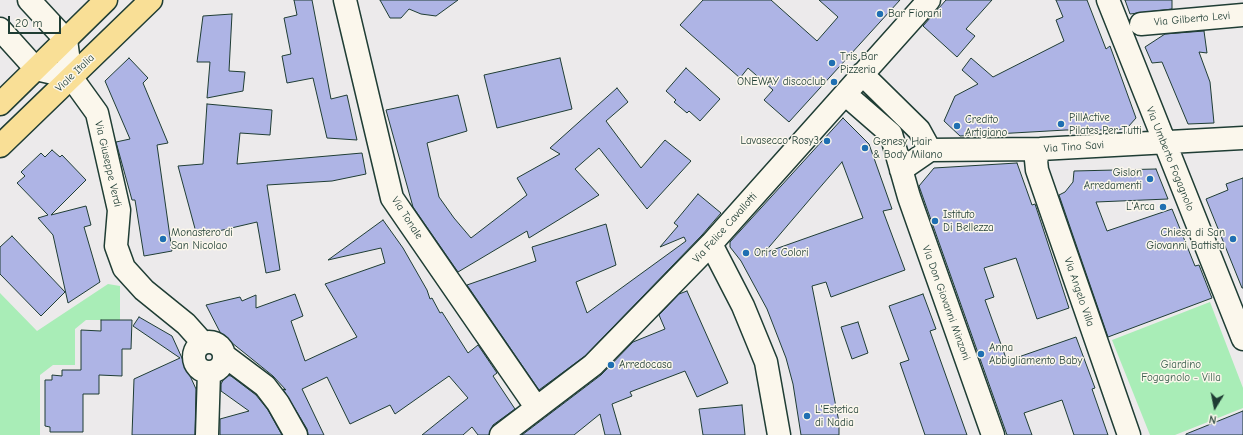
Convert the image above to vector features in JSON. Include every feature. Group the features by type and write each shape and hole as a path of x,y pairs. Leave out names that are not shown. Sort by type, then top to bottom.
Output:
{"main road":[{"path":"0,104 106,0"},
{"name":"Viale Italia","path":"0,146 151,0"}],"street":[{"path":"0,29 36,69 71,77 66,40 29,0"},
{"name":"Via Tonale","path":"344,0 392,198 536,407"},
{"name":"Via Felice Cavallotti","path":"501,435 593,365 711,244 929,0"},
{"name":"Via Umberto Fogagnolo","path":"1108,0 1163,142 1243,339"},
{"name":"Via Gilberto Levi","path":"1141,24 1243,15"},
{"path":"862,74 919,130 930,150 901,170"},
{"name":"Via Giuseppe Verdi","path":"71,77 96,113 119,210 116,246 121,263 127,273 144,290 186,324 203,343"},
{"name":"Via Don Giovanni Minzoni","path":"845,94 891,134 901,170 993,435"},
{"name":"Via Tino Savi","path":"930,150 1040,149 1243,138"},
{"name":"Via Angelo Villa","path":"1040,149 1036,160 1036,170 1129,435"},
{"path":"711,244 743,306 766,362 780,435"},
{"path":"225,356 222,366 209,372 200,369 194,360 196,350 203,343 213,342 218,344 225,356 264,386 278,402 296,435"},
{"path":"207,435 209,372"}],"green space":[{"path":"108,284 120,286 120,320 86,320 75,329 75,365 53,365 40,375 40,435 0,435 0,293 37,331"},
{"name":"Giardino Fogagnolo - Villa","path":"1210,302 1243,388 1243,408 1175,435 1150,435 1112,340"}],"building":[{"path":"294,0 312,0 331,99 347,95 357,140 327,138 313,78 287,83 282,56 291,54 284,18 297,15"},
{"path":"380,0 458,0 436,16 421,14 409,9 401,18 390,18"},
{"path":"703,0 771,0 817,41 838,17 819,0 900,0 789,122 764,100 773,90 748,68 740,78 680,25"},
{"path":"946,0 992,0 966,29 975,36 957,57 923,26"},
{"path":"1056,0 1087,0 1106,49 1110,46 1136,118 1128,127 1118,130 1066,130 960,136 944,121 955,96 978,84 962,70 971,58 993,77 1064,41 1056,20 1063,17"},
{"path":"1125,0 1172,0 1172,9 1130,14"},
{"path":"232,14 229,71 245,72 243,91 207,98 210,62 197,62 203,16"},
{"path":"1204,31 1207,53 1199,52 1210,82 1214,123 1188,124 1162,62 1152,63 1145,47 1165,34"},
{"path":"129,58 148,78 143,83 168,143 157,145 172,251 144,256 135,200 132,200 116,142 130,139 105,81"},
{"path":"560,58 572,109 497,128 484,75"},
{"path":"686,68 720,99 700,121 689,111 687,113 674,102 676,100 666,91"},
{"path":"617,88 628,102 606,121 641,168 665,140 691,161 647,209 599,148 575,169 599,195 529,238 527,231 458,272 413,207 386,110 458,95 467,131 427,143 439,197 471,238 527,195 517,178 560,154 550,148"},
{"path":"207,104 272,110 270,135 240,133 237,164 362,153 366,174 332,181 267,185 280,270 266,273 257,222 197,236 178,166 203,164"},
{"path":"843,118 869,144 892,209 883,211 905,270 831,297 826,282 812,286 839,422 839,435 801,435 793,384 786,358 767,309 741,261 730,247 730,242","holes":["842,162 863,218 764,253"]},
{"path":"52,150 60,157 62,155 86,180 51,215 86,206 91,225 84,227 100,282 68,303 53,235 38,218 48,215 17,183 25,176 21,172 41,153 45,157"},
{"path":"1017,163 1032,205 1035,204 1069,308 1037,319 1016,258 984,268 994,297 985,300 1007,361 1076,337 1095,388 1092,389 1108,435 1074,435 1062,400 1024,413 1032,435 1007,435 919,186 934,168"},
{"path":"1156,169 1168,199 1096,202 1107,231 1172,209 1195,266 1199,265 1212,298 1108,337 1059,195 1065,192 1073,182 1074,171"},
{"name":"Chiesa di San Giovanni Battista","path":"1243,178 1242,288 1206,199 1228,190 1226,184"},
{"path":"698,194 721,213 702,235 585,356 539,390 467,285 536,261 532,247 606,224 616,265 576,282 587,313 686,241 684,237 660,247 678,226 674,223"},
{"path":"383,220 403,248 427,290 430,299 432,298 440,313 442,312 468,353 478,345 497,373 493,376 515,409 493,425 489,435 478,435 472,427 463,435 422,435 468,398 449,376 395,414 390,405 350,424 327,377 302,389 324,435 308,435 307,429 283,389 286,390 273,376 221,334 206,305 240,297 242,301 256,295 256,308 295,294 303,316 291,321 305,361 357,337 325,284 385,263 381,248 328,260"},
{"path":"12,236 65,292 41,316 0,274 0,247"},
{"path":"687,291 728,383 697,397 685,371 630,392 632,396 612,404 621,435 605,435 600,414 574,435 522,435 601,375 633,342 665,329 659,315 679,294"},
{"path":"923,294 936,329 930,331 967,435 925,435 900,363 909,360 889,306"},
{"path":"139,317 172,336 196,389 195,435 132,435 134,379 180,358 133,326"},
{"path":"101,320 132,320 131,349 122,349 122,376 99,375 99,394 83,394 83,432 50,432 50,427 45,426 45,380 52,380 52,375 62,376 62,370 81,370 81,330 101,331"},
{"path":"858,322 868,353 852,359 841,327"},
{"path":"226,375 231,376 256,395 268,410 282,435 220,435 220,419 249,411 221,391 221,384"},
{"path":"742,405 745,435 703,435 699,409"},
{"path":"1243,411 1243,435 1186,435 1186,434"}],"place":[{"name":"Bar Fiorani","path":"880,14"},
{"name":"Tris Bar Pizzeria","path":"832,63"},
{"name":"ONEWAY discoclub","path":"834,82"},
{"name":"PillActive Pilates Per Tutti","path":"1061,124"},
{"name":"Credito Artigiano","path":"957,126"},
{"name":"Lavasecco Rosy3","path":"827,141"},
{"name":"Genesy Hair & Body Milano","path":"865,148"},
{"name":"Gislon Arredamenti","path":"1150,179"},
{"name":"L'Arca","path":"1163,207"},
{"name":"Istituto Di Bellezza","path":"935,221"},
{"name":"Monastero di San Nicolao","path":"163,239"},
{"name":"Chiesa di San Giovanni Battista","path":"1233,239"},
{"name":"Ori e Colori","path":"746,253"},
{"name":"Anna Abbigliamento Baby","path":"981,354"},
{"name":"Arredocasa","path":"611,365"},
{"name":"L'Estetica di Nadia","path":"807,416"}]}
